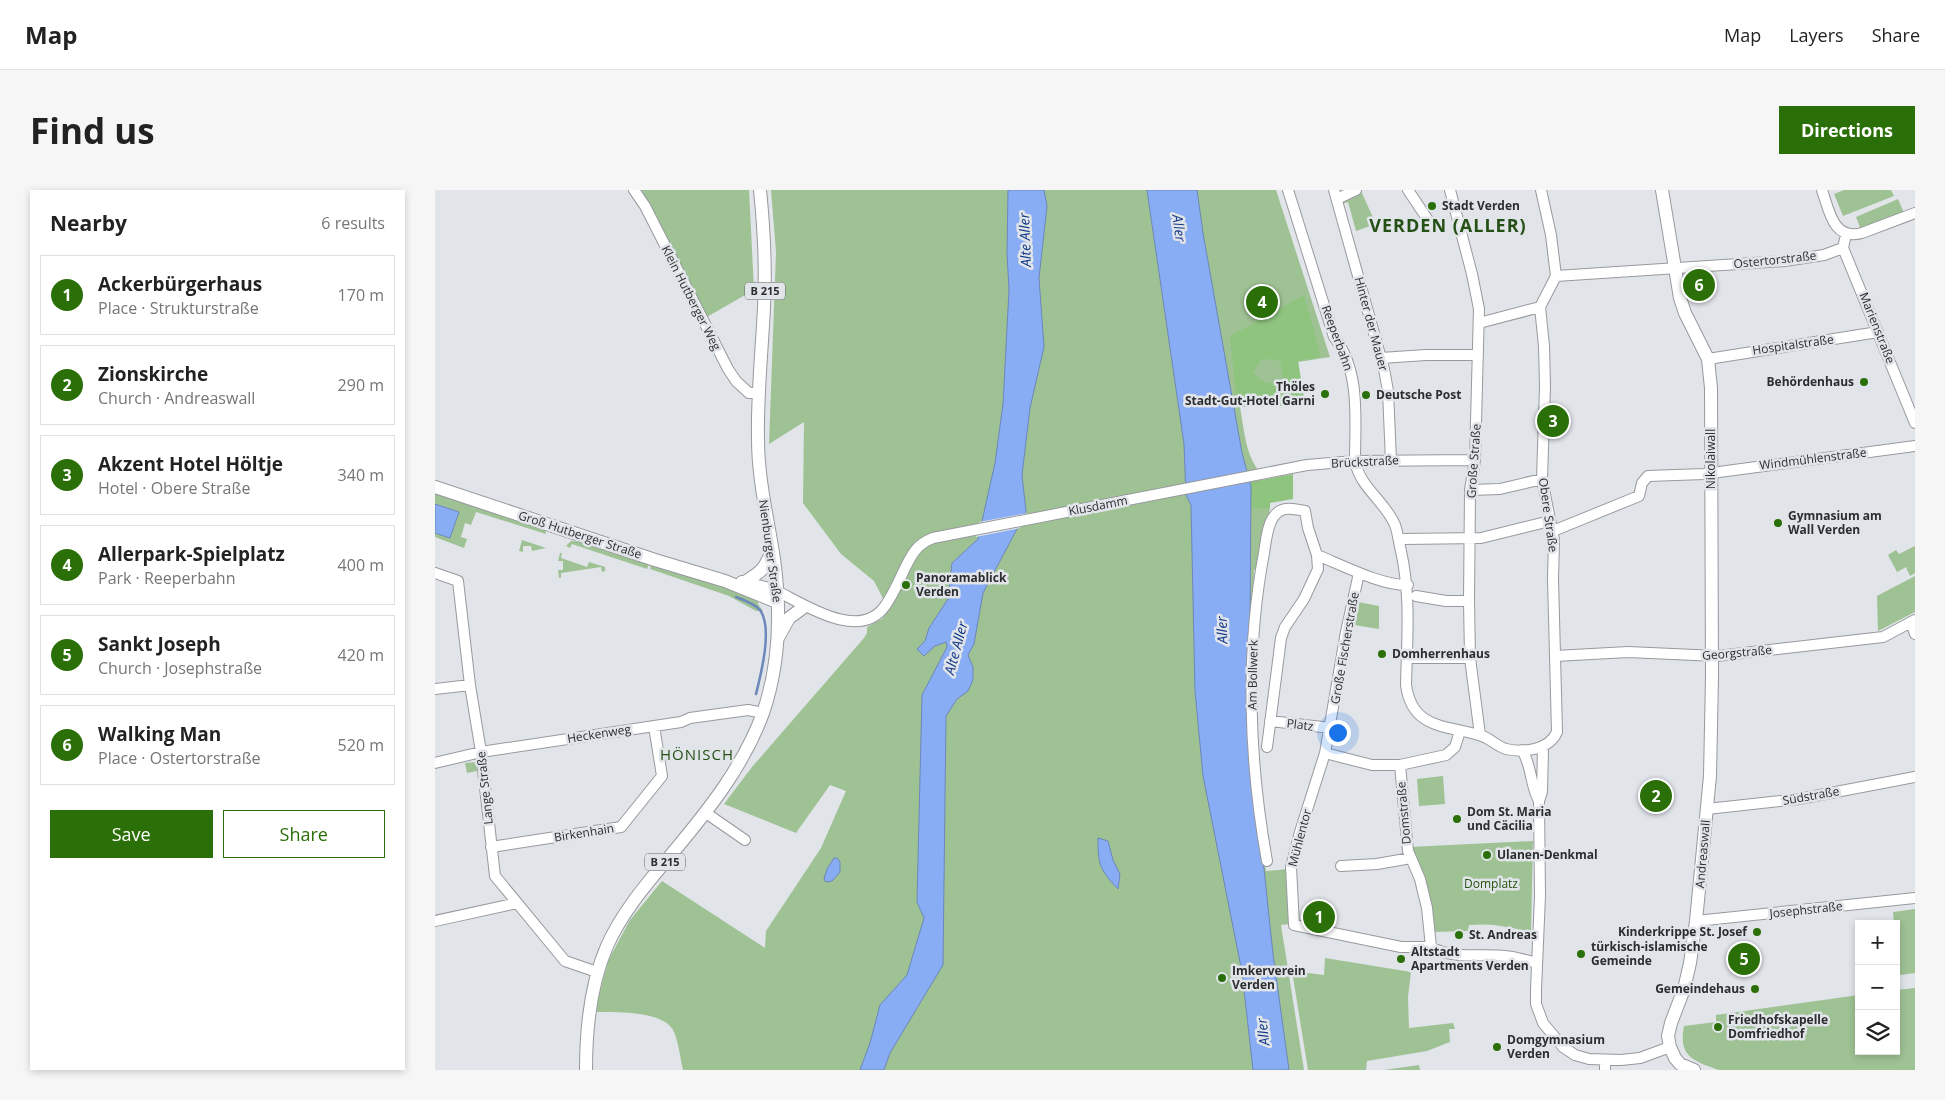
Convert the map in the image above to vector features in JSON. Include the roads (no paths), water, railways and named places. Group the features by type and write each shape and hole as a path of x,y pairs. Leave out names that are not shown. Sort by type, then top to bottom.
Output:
{"main road":[{"name":"Nienburger Straße","path":"586,1070 587,1032 592,994 597,972 607,946 628,909 644,887 706,813 731,778 744,755 763,713 772,680 777,640 777,596 772,551 759,473 757,439 765,269 765,233 760,190"},
{"name":"Nikolaiwall","path":"1662,190 1675,269 1685,313 1708,359 1711,388 1711,656"},
{"name":"Groß Hutberger Straße","path":"435,487 652,559 777,596"},
{"path":"745,582 759,574 766,566 772,551"},
{"name":"Groß Hutberger Straße","path":"725,581 745,582 777,596"},
{"path":"777,640 789,618 806,607"},
{"name":"Andreaswall","path":"1670,1047 1669,1029 1687,976 1696,921 1711,745 1711,656"},
{"path":"1670,1047 1680,1064 1694,1070"}],"street":[{"name":"Klein Hutberger Weg","path":"634,190 645,206 728,369 736,381 749,393 759,393"},
{"name":"Reeperbahn","path":"1288,190 1334,337 1343,348 1351,375 1356,401 1355,461"},
{"path":"1335,194 1356,190"},
{"path":"1408,190 1430,223"},
{"name":"Große Straße","path":"1450,190 1479,309 1475,460 1470,490 1469,602 1470,658 1480,735"},
{"path":"1479,323 1540,307 1555,276 1550,229 1541,190"},
{"path":"1822,190 1837,229 1846,234 1862,233 1915,213"},
{"name":"Hinter der Mauer","path":"1335,194 1381,358 1388,391 1391,460"},
{"path":"1843,248 1846,234"},
{"name":"Ostertorstraße","path":"1555,276 1811,258 1843,248"},
{"name":"Marienstraße","path":"1843,248 1915,423"},
{"name":"Obere Straße","path":"1540,307 1544,346 1545,387 1542,480 1554,551 1557,732 1553,740 1543,748"},
{"name":"Hospitalstraße","path":"1708,359 1878,332"},
{"path":"1381,358 1426,355 1478,355"},
{"name":"Windmühlenstraße","path":"1551,526 1639,496 1642,483 1648,476 1711,474 1915,446"},
{"name":"Brückstraße","path":"1255,476 1307,465 1355,461 1475,460"},
{"path":"1355,461 1359,475 1367,488 1387,510 1396,527 1407,585 1406,685 1412,705 1423,718 1440,726 1480,735 1504,748 1522,750 1543,748 1542,792 1539,801 1541,879 1536,1004 1543,1023 1563,1047 1575,1056 1605,1065 1641,1058 1670,1047"},
{"name":"Klusdamm","path":"940,537 1255,476"},
{"path":"1470,490 1500,489 1542,480"},
{"name":"Am Bollwerk","path":"1267,860 1253,736 1252,684 1257,594 1267,536 1274,515 1281,509 1305,511 1308,528 1317,555"},
{"path":"1403,538 1481,538 1551,526"},
{"name":"Groß Hutberger Straße","path":"777,596 853,622 871,618 885,606 916,549 926,540 940,537"},
{"path":"1267,747 1281,638 1285,627 1304,599 1318,568 1317,555 1359,573 1400,585 1407,585"},
{"name":"Lange Straße","path":"435,573 458,581 470,686 481,752 495,876 565,961 597,972"},
{"name":"Große Fischerstraße","path":"1325,753 1331,728 1346,632 1359,573"},
{"path":"1416,596 1446,601 1469,602"},
{"path":"1913,621 1915,634"},
{"name":"Georgstraße","path":"1555,656 1628,652 1711,656 1883,637 1913,621"},
{"path":"1407,658 1470,658"},
{"path":"435,689 470,686"},
{"name":"Heckenweg","path":"435,763 481,752 681,722 690,718 748,710 763,713"},
{"name":"Platz","path":"1270,722 1331,728"},
{"name":"Birkenhain","path":"491,847 621,827 662,776 654,726"},
{"path":"1325,753 1372,765 1400,765 1446,756 1455,747 1460,731"},
{"path":"1522,750 1528,761 1534,793 1539,801"},
{"name":"Mühlentor","path":"1325,753 1291,867 1293,925 1401,946 1431,947"},
{"name":"Domstraße","path":"1400,765 1408,851 1420,879 1427,908 1431,947"},
{"name":"Südstraße","path":"1707,809 1799,799 1915,777"},
{"path":"706,813 745,840"},
{"path":"1341,866 1377,864 1411,858"},
{"name":"Josephstraße","path":"1696,921 1915,898"},
{"path":"435,921 517,903"},
{"path":"1431,947 1443,953 1453,955 1506,956 1537,963"}],"water":[{"name":"Alte Aller","path":"1008,190 1044,190 1047,206 1039,278 1044,347 1030,408 1022,475 1026,512 983,593 974,644 968,655 973,667 973,680 968,691 957,699 946,716 943,965 890,1053 884,1070 860,1070 870,1043 880,1005 907,975 924,918 917,902 922,695 947,647 946,642 935,646 924,656 917,649 925,641 929,628 948,599 952,563 978,539 995,463 1003,404 1009,290 1007,254"},
{"name":"Aller","path":"1147,190 1197,190 1242,453 1251,486 1250,626 1261,841 1273,954 1289,1070 1253,1070 1242,972 1203,776 1195,691 1191,505 1186,495 1184,444"},
{"path":"435,504 459,512 450,538 435,533"},
{"path":"1098,838 1108,841 1113,860 1120,874 1118,889 1101,866 1098,854"},
{"path":"834,858 837,858 840,862 840,872 832,881 826,882 824,879 827,869"}],"waterway":[{"path":"736,597 755,606 760,610 764,618 766,628 765,651 756,694"}],"place":[{"name":"Stadt Verden","path":"1432,206"},
{"name":"Walking Man","path":"1699,285"},
{"name":"Allerpark-Spielplatz","path":"1262,302"},
{"name":"Behördenhaus","path":"1864,382"},
{"name":"Thöles Stadt-Gut-Hotel Garni","path":"1325,394"},
{"name":"Deutsche Post","path":"1366,395"},
{"name":"Akzent Hotel Höltje","path":"1553,421"},
{"name":"Gymnasium am Wall Verden","path":"1778,523"},
{"name":"Panoramablick Verden","path":"906,585"},
{"name":"Domherrenhaus","path":"1382,654"},
{"name":"Zionskirche","path":"1656,796"},
{"name":"Dom St. Maria und Cäcilia","path":"1457,819"},
{"name":"Ulanen-Denkmal","path":"1487,855"},
{"name":"Ackerbürgerhaus","path":"1319,917"},
{"name":"Kinderkrippe St. Josef","path":"1757,932"},
{"name":"St. Andreas","path":"1459,935"},
{"name":"türkisch-islamische Gemeinde","path":"1581,954"},
{"name":"Altstadt Apartments Verden","path":"1401,959"},
{"name":"Sankt Joseph","path":"1744,959"},
{"name":"Imkerverein Verden","path":"1222,978"},
{"name":"Gemeindehaus","path":"1755,989"},
{"name":"Friedhofskapelle Domfriedhof","path":"1718,1027"},
{"name":"Domgymnasium Verden","path":"1497,1047"}],"district":[{"name":"VERDEN (ALLER)","path":"1448,226"},
{"name":"HÖNISCH","path":"697,755"}],"park label":[{"name":"Domplatz","path":"1491,884"}]}
